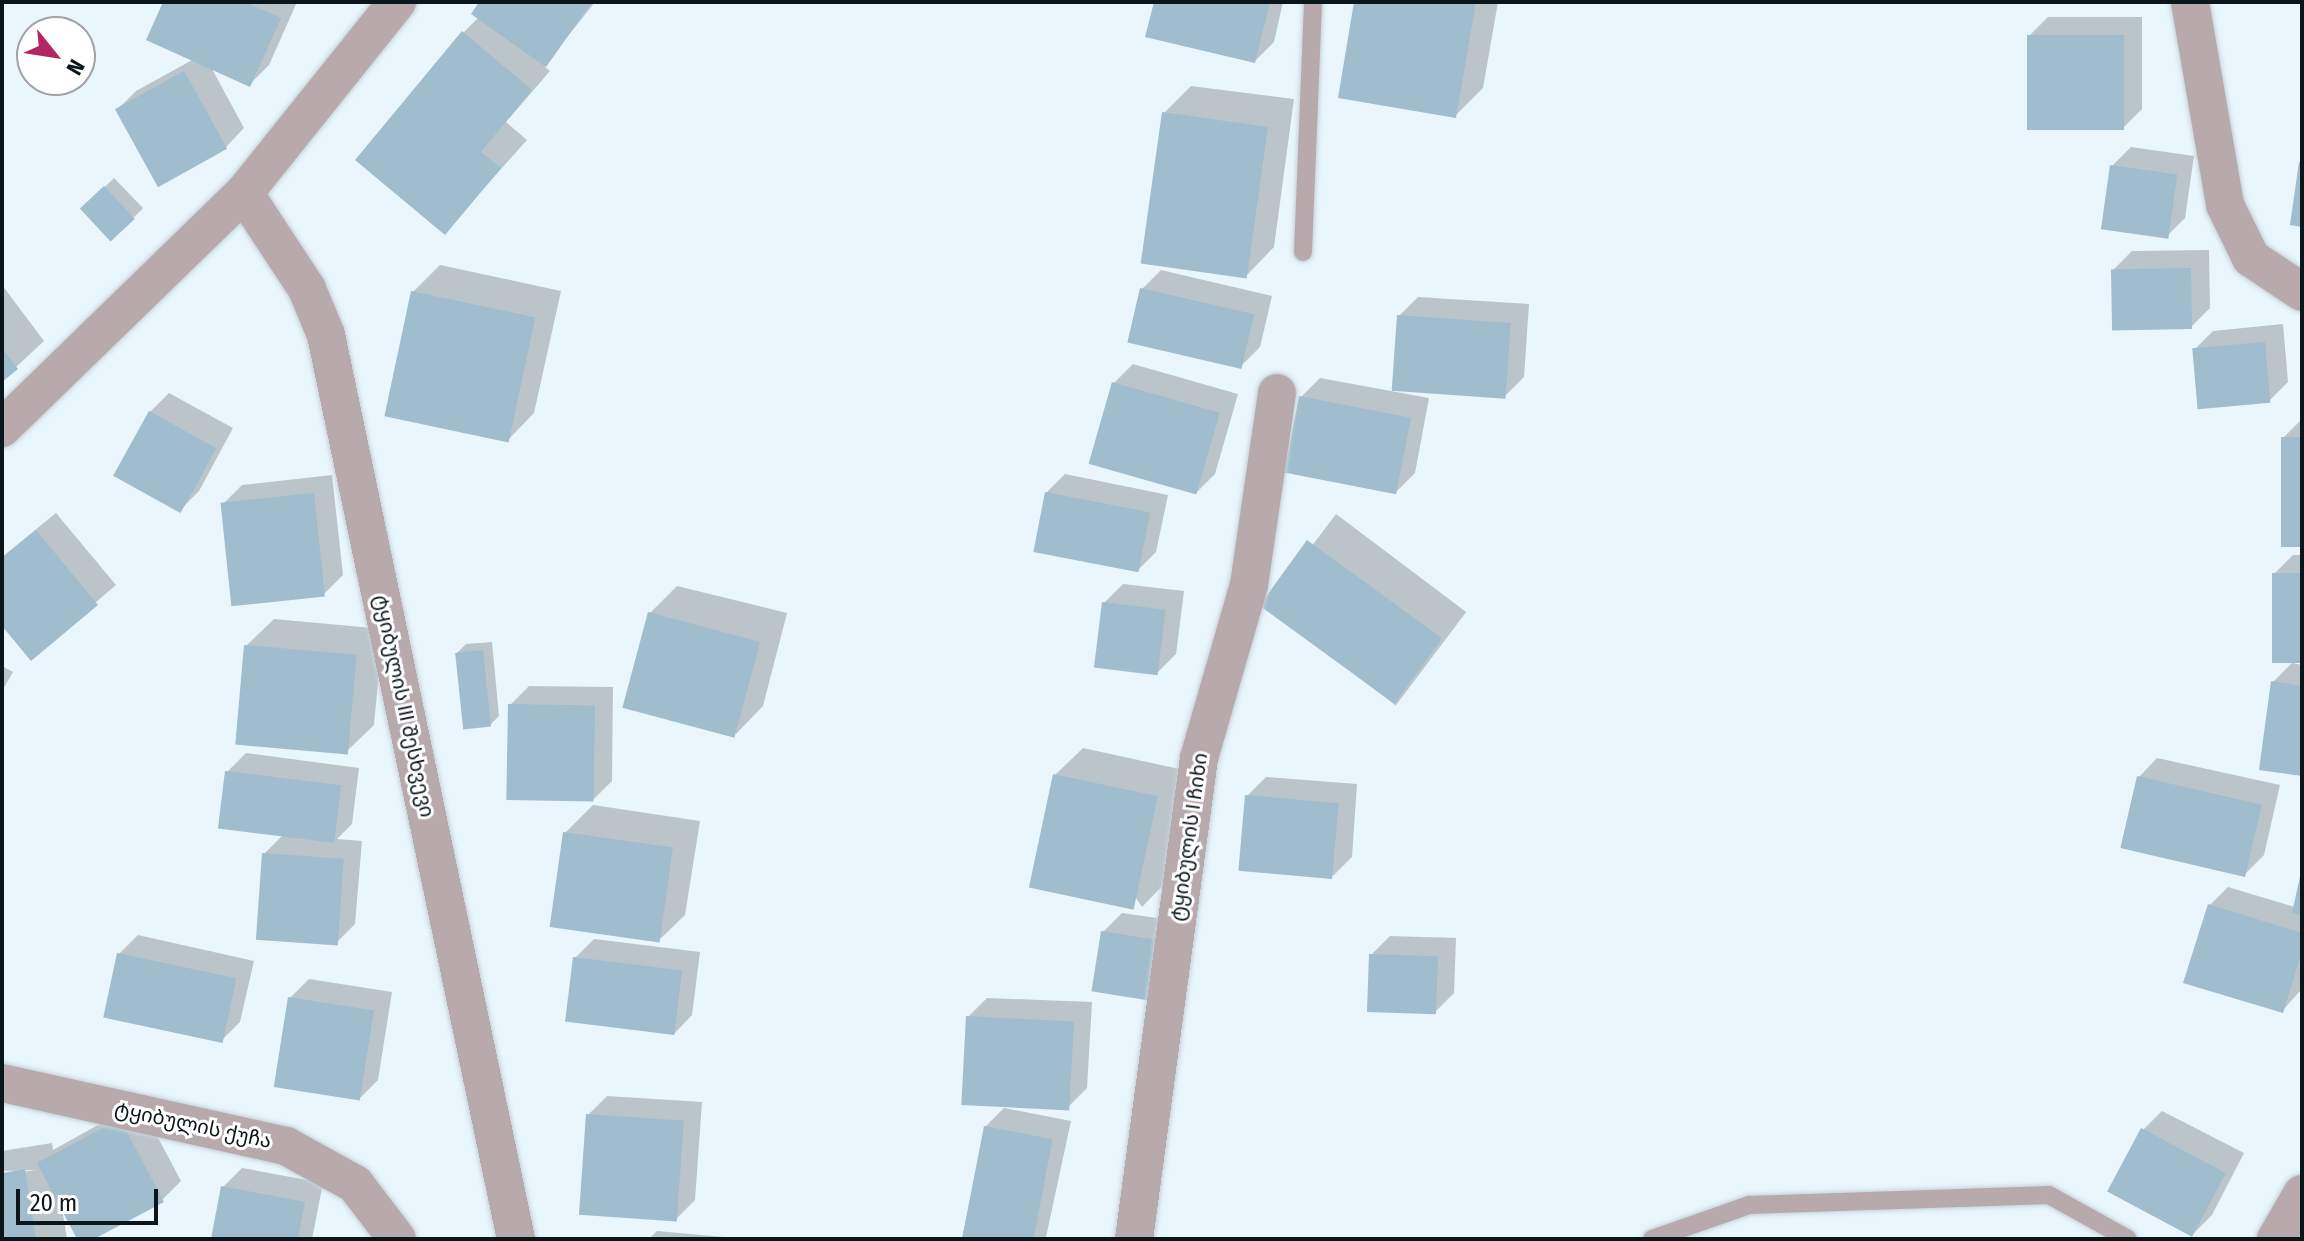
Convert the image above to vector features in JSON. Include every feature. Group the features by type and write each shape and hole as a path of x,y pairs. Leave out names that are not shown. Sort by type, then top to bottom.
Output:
{"street":[{"path":"2,428 244,193 397,2"},
{"path":"2190,2 2225,205 2251,258 2302,292"},
{"name":"ტყიბულის III შესხვევი","path":"244,193 307,289 326,335 516,1239"},
{"name":"ტყიბულის I ჩიხი","path":"1134,1239 1199,758 1249,585 1277,393"},
{"name":"ტყიბულის ქუჩა","path":"2,1083 286,1146 355,1184 397,1239"},
{"path":"2276,1239 2302,1194"}],"lane":[{"path":"1303,252 1313,2"},
{"path":"1652,1239 1749,1205 2049,1195 2128,1239"}],"building":[{"path":"163,2 245,2 281,18 250,87 146,40"},
{"path":"479,2 592,2 546,67 471,14"},
{"path":"1154,2 1270,2 1255,63 1145,37"},
{"path":"1354,2 1476,2 1456,118 1338,98"},
{"path":"462,31 532,90 481,152 501,168 445,235 355,160"},
{"path":"2027,35 2124,35 2124,130 2027,130"},
{"path":"184,71 227,149 158,187 115,109"},
{"path":"1162,112 1268,127 1247,278 1141,264"},
{"path":"2299,162 2302,163 2302,227 2290,225"},
{"path":"2110,165 2177,174 2168,239 2101,229"},
{"path":"104,186 135,219 111,241 80,209"},
{"path":"2191,268 2192,329 2112,330 2111,269"},
{"path":"1140,288 1254,314 1241,369 1127,343"},
{"path":"411,291 535,317 509,443 384,416"},
{"path":"1397,315 1511,323 1505,399 1392,391"},
{"path":"2265,342 2270,403 2198,409 2192,348"},
{"path":"2,348 18,369 2,382"},
{"path":"1112,382 1220,413 1196,495 1089,464"},
{"path":"1299,396 1411,418 1396,494 1284,473"},
{"path":"149,411 216,448 180,513 113,476"},
{"path":"2281,437 2302,437 2302,547 2281,547"},
{"path":"1045,492 1150,512 1138,572 1033,552"},
{"path":"314,493 325,596 231,606 221,503"},
{"path":"36,530 98,605 31,661 2,626 2,558"},
{"path":"1307,540 1442,638 1394,704 1259,606"},
{"path":"2272,573 2302,573 2302,663 2272,663"},
{"path":"1102,602 1166,610 1157,675 1094,668"},
{"path":"648,612 760,642 734,738 622,708"},
{"path":"244,645 357,655 348,754 235,745"},
{"path":"483,650 491,727 463,730 455,653"},
{"path":"2271,681 2302,686 2302,776 2259,770"},
{"path":"508,704 595,706 593,802 506,800"},
{"path":"225,771 341,785 334,843 218,829"},
{"path":"1053,774 1158,796 1134,910 1029,887"},
{"path":"2137,776 2262,805 2245,877 2120,848"},
{"path":"1245,795 1339,803 1332,879 1238,871"},
{"path":"563,832 673,847 660,943 550,927"},
{"path":"262,853 344,859 338,946 256,940"},
{"path":"2302,872 2302,915 2292,913"},
{"path":"2208,904 2302,933 2302,951 2283,1013 2183,983"},
{"path":"1101,931 1160,940 1151,1001 1091,991"},
{"path":"117,953 236,978 223,1043 103,1018"},
{"path":"1369,954 1438,956 1436,1014 1367,1012"},
{"path":"573,957 682,970 674,1035 565,1022"},
{"path":"288,997 374,1011 360,1100 274,1087"},
{"path":"966,1016 1074,1022 1069,1111 961,1105"},
{"path":"586,1114 684,1121 677,1222 579,1215"},
{"path":"120,1119 164,1202 94,1239 77,1239 37,1163"},
{"path":"984,1126 1053,1139 1033,1239 962,1239"},
{"path":"2141,1128 2226,1173 2192,1237 2107,1192"},
{"path":"25,1169 36,1239 2,1239 2,1173"},
{"path":"221,1186 305,1202 298,1239 211,1239"}]}
